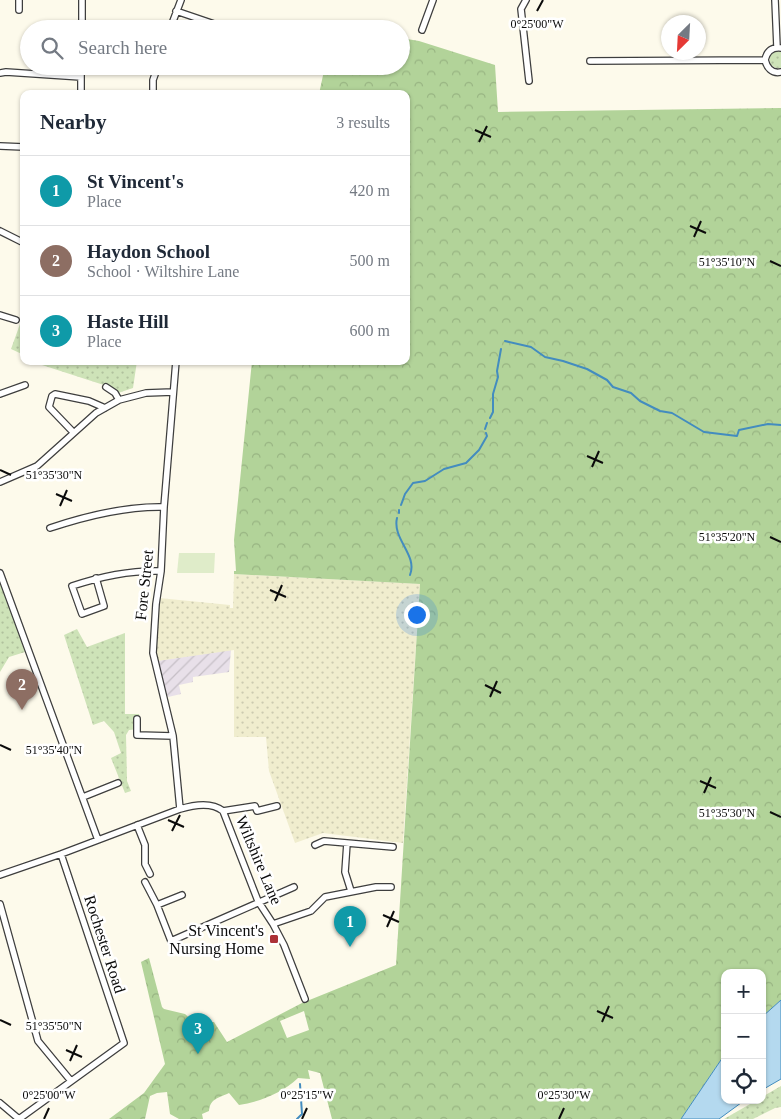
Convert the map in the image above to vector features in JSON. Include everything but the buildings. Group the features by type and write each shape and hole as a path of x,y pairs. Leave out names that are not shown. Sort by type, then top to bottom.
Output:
{"street":[{"path":"19,0 19,10"},
{"path":"82,0 82,20"},
{"path":"173,20 181,0"},
{"path":"422,30 432,0"},
{"path":"526,0 521,9 529,81"},
{"path":"774,0 779,47 769,51 766,60 773,72 781,72"},
{"path":"176,11 202,20"},
{"path":"590,61 766,60"},
{"path":"0,73 20,73"},
{"path":"51,75 81,77 81,90"},
{"path":"153,90 155,75"},
{"path":"0,146 20,147"},
{"path":"0,231 20,241"},
{"path":"0,315 16,320"},
{"name":"Fore Street","path":"175,365 172,392 161,571 156,604 153,653 173,736 180,809"},
{"path":"0,394 25,385"},
{"path":"106,387 115,393 120,400"},
{"path":"0,482 37,466 96,413 120,400 146,393 172,392"},
{"path":"74,432 49,407 52,396 55,394 89,401 105,408"},
{"path":"50,528 90,516 146,507 164,507"},
{"path":"96,578 104,606 82,614 72,586 96,578 115,574 161,571"},
{"path":"0,573 98,840"},
{"path":"137,719 137,735 173,736"},
{"path":"83,797 118,784"},
{"name":"Wiltshire Lane","path":"0,875 180,809 190,806 212,806 223,811 258,901 284,945 305,999"},
{"path":"223,811 255,806 258,810 276,806"},
{"path":"137,825 144,845 145,864 150,874"},
{"path":"316,845 324,841 393,847"},
{"path":"347,843 345,872 350,891"},
{"name":"Rochester Road","path":"61,854 124,1043 71,1081"},
{"path":"145,882 157,905 171,941 258,901 294,887"},
{"path":"273,924 311,911 325,898 350,891 391,887"},
{"path":"157,905 182,895"},
{"path":"0,904 38,1042 71,1081 19,1119 0,1104"}],"shaded area":[{"path":"234,574 420,584 403,843 323,833 295,843 269,771 266,737 234,737 234,650 157,661 155,648 159,598 230,605 230,608 233,608"},
{"path":"231,650 229,672 193,677 193,682 179,685 181,694 168,697 156,661"}],"green space":[{"path":"410,40 495,65 498,112 781,108 781,1000 766,1013 766,969 721,969 721,1060 681,1119 332,1119 320,1073 308,1070 310,1079 298,1078 278,1092 255,1102 239,1105 229,1093 218,1098 213,1101 209,1111 202,1114 203,1119 179,1119 170,1114 167,1092 150,1096 145,1119 109,1119 144,1093 165,1064 141,962 149,958 164,1009 185,1014 194,1022 214,1022 227,1042 302,1003 396,965 420,584 234,574 234,571 236,571 234,540 252,365 410,365 410,90 320,90 323,75 410,75","holes":["304,1011 309,1030 287,1038 280,1021"]},
{"path":"777,51 781,52 781,68 776,68 770,62 771,54"},
{"path":"20,324 20,353 11,349"},
{"path":"42,365 136,365 133,388 118,393 113,388"},
{"path":"179,553 215,553 214,573 177,573"},
{"path":"0,581 25,652 9,657 0,672"},
{"path":"77,629 87,647 125,633 125,714 139,714 141,729 129,730 126,735 127,781 131,791 125,793 111,758 121,753 114,732 104,721 93,725 64,635"},
{"path":"781,1086 781,1107 753,1119 724,1119 750,1104 766,1104 766,1095"}],"water":[{"path":"781,1000 781,1079 766,1088 766,1014"},
{"path":"721,1060 721,1104 740,1104 719,1119 681,1119"}],"waterway":[{"path":"505,341 531,347 545,357 587,369 607,380 613,387 631,393 640,401 660,411 672,413 704,432 737,436 739,430 768,424 781,425"},
{"path":"490,418 493,412 493,394 498,377 497,371 501,349"},
{"path":"485,429 487,423"},
{"path":"401,505 405,494 413,483 425,481 444,469 466,463 479,450 487,436 486,433"},
{"path":"397,518 396,526 398,533 411,561 410,575"},
{"path":"297,1119 302,1114 300,1084"}],"place":[{"name":"Haydon School","path":"22,710"},
{"name":"St Vincent's Nursing Home","path":"274,939"},
{"name":"St Vincent's","path":"350,947"},
{"name":"Haste Hill","path":"198,1054"}]}
